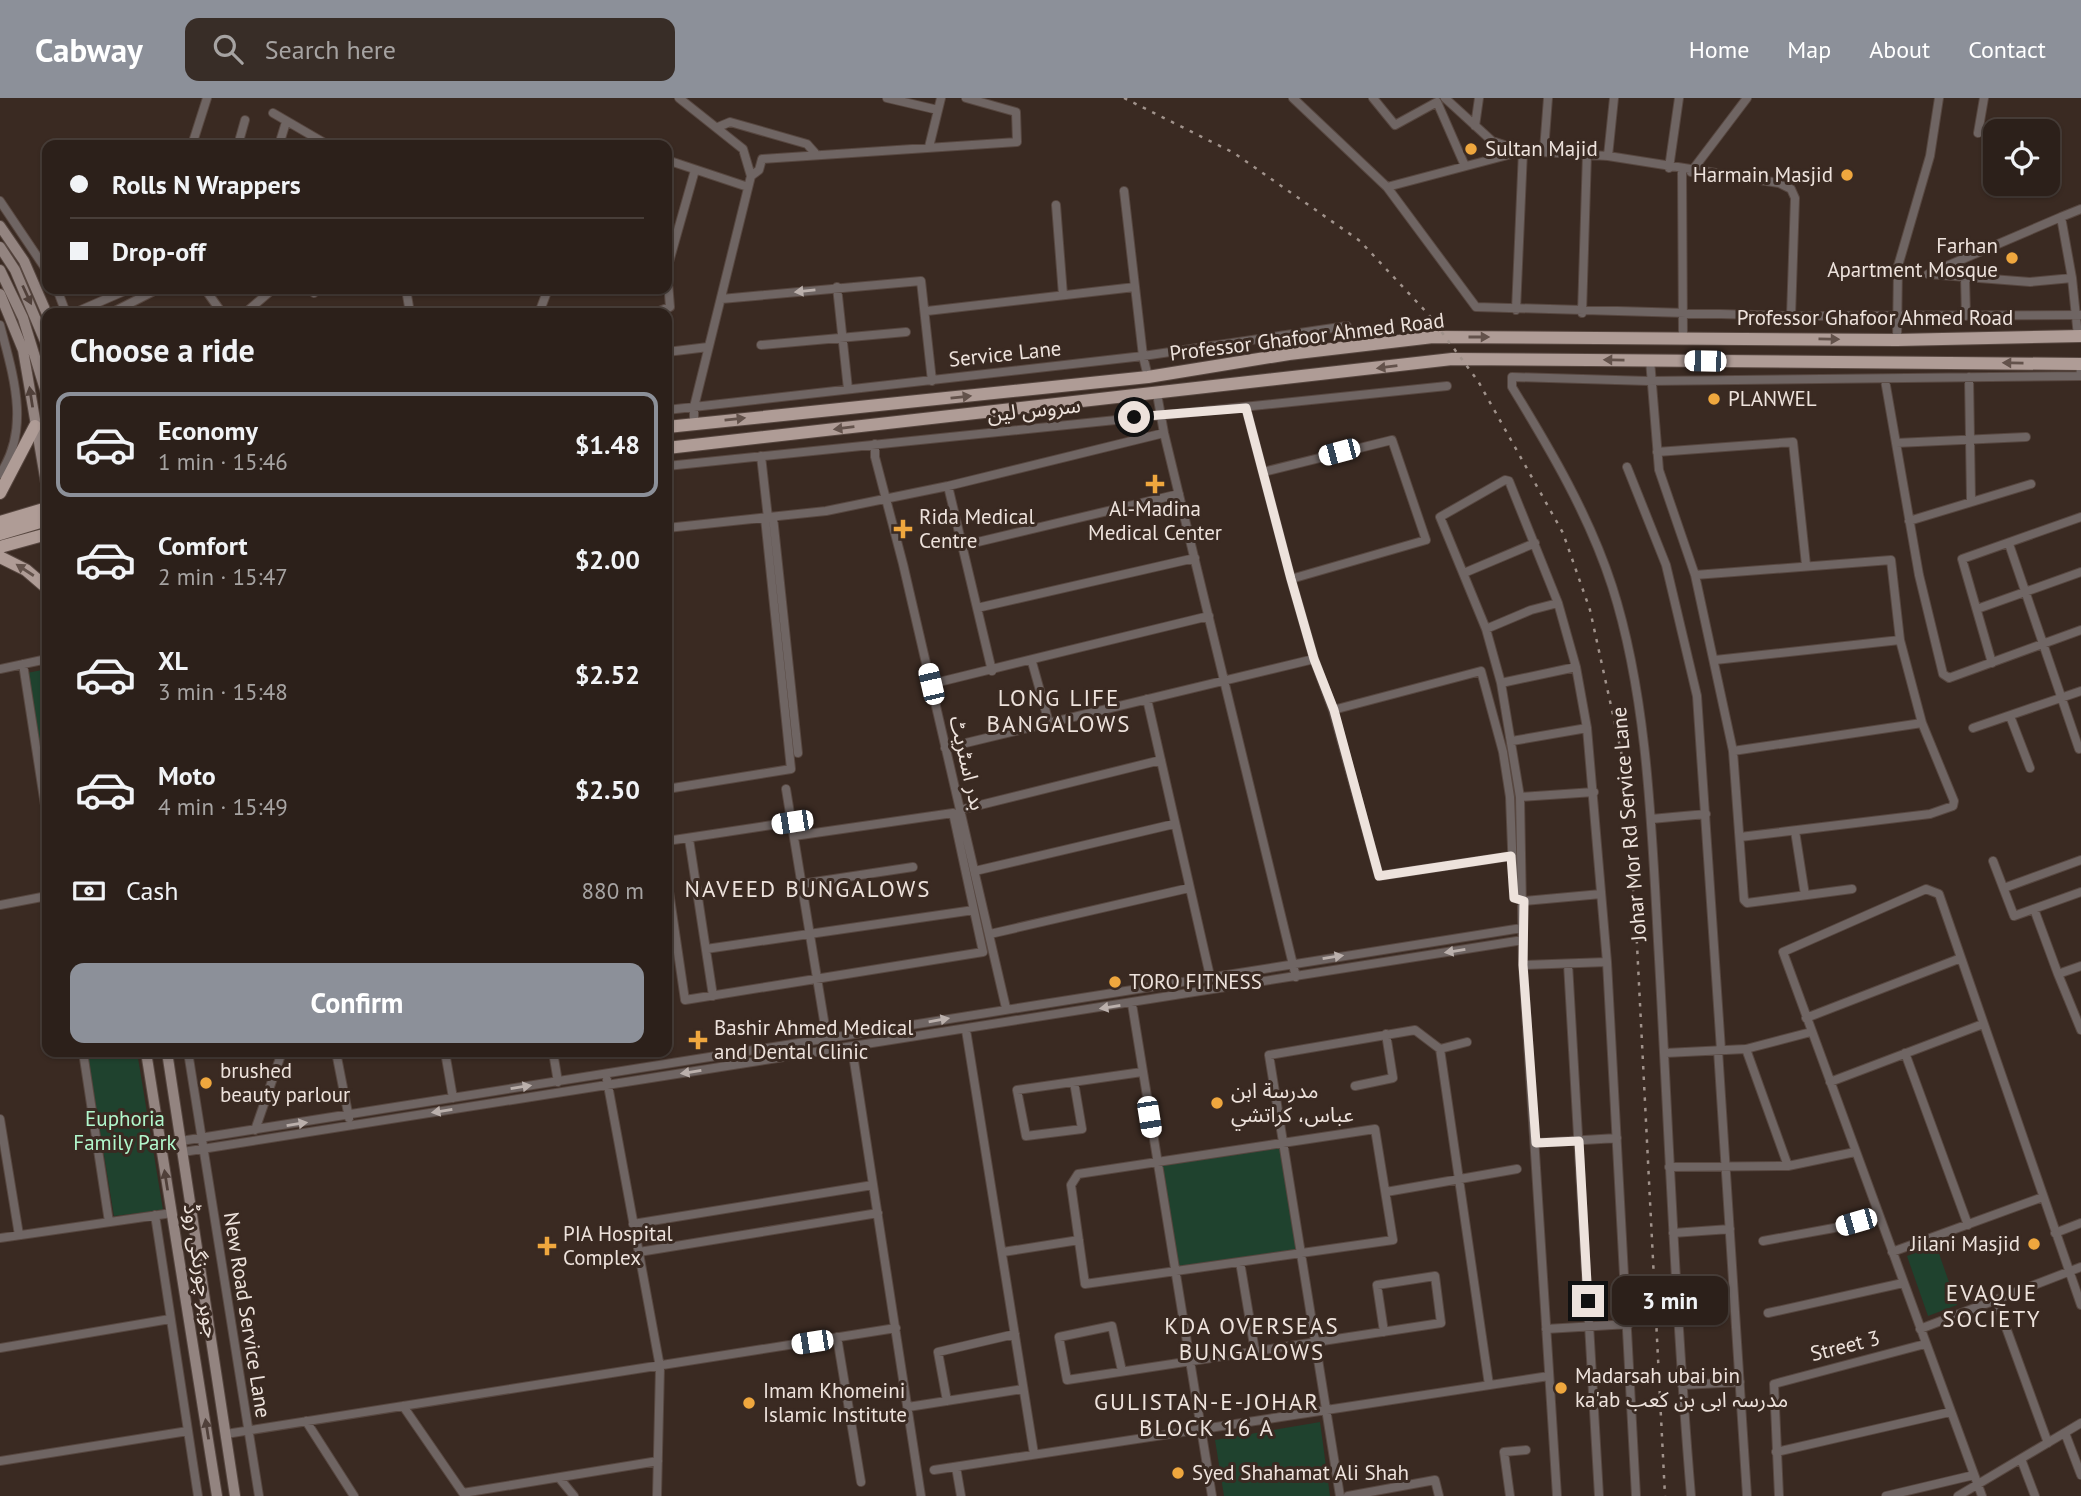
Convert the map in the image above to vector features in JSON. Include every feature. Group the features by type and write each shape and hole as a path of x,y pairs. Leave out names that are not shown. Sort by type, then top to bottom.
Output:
{"main road":[{"path":"0,226 24,261 44,308"},
{"path":"0,247 15,270 42,334"},
{"path":"0,270 23,318 42,380"},
{"path":"0,294 23,350 28,432 42,465"},
{"name":"Professor Ghafoor Ahmed Road","path":"672,426 1148,377 1289,354 1433,337 1897,340 2079,336"},
{"path":"1795,361 1796,338"},
{"path":"672,447 1452,359 1978,363 2081,370"},
{"path":"877,405 878,424"},
{"path":"0,493 28,432"},
{"path":"0,513 42,502"},
{"path":"0,522 42,509"},
{"path":"0,534 42,521"},
{"path":"0,547 42,535"},
{"path":"0,557 26,570 42,584"},
{"name":"جوہر چورنگی روڈ","path":"147,1057 217,1496"},
{"name":"جوہر چورنگی روڈ","path":"168,1057 235,1496"},
{"path":"197,1368 215,1364"},
{"path":"201,1391 219,1389"}],"street":[{"path":"194,140 207,98"},
{"path":"679,98 743,149 751,176 694,407 694,423"},
{"path":"887,98 938,110"},
{"path":"929,147 941,98"},
{"path":"751,176 759,170 762,159 816,153 1017,142 1016,113 966,98"},
{"path":"1293,98 1387,187 1476,307 1682,315 2078,315"},
{"path":"1373,98 1395,125 1439,99"},
{"path":"1475,125 1479,98"},
{"path":"1544,150 1548,98"},
{"path":"1608,156 1614,98"},
{"path":"1669,168 1678,98"},
{"path":"1692,172 1747,98"},
{"path":"1897,340 1898,267 1930,156 1939,98"},
{"path":"1978,133 1983,98"},
{"path":"1439,99 1465,166"},
{"path":"1439,99 1492,141 1523,151"},
{"path":"273,113 319,140"},
{"path":"239,140 245,120"},
{"path":"281,140 286,122"},
{"path":"718,127 730,122 807,144 816,153"},
{"path":"1387,187 1523,151 1544,150 1608,156 1692,172 1780,183 1791,190 1795,198 1791,316"},
{"path":"1516,310 1523,151"},
{"path":"1582,313 1587,154"},
{"path":"672,162 748,187"},
{"path":"672,252 695,170"},
{"path":"1682,170 1683,337"},
{"path":"1124,191 1143,356 1148,377"},
{"path":"0,201 42,264"},
{"path":"1056,205 1063,295"},
{"path":"2072,278 2030,282 1928,274 2081,209"},
{"path":"2061,217 2078,315 2079,336"},
{"path":"1965,278 1966,316"},
{"path":"720,299 917,279 923,285 927,311 932,381"},
{"path":"837,287 848,389"},
{"path":"927,311 1135,287"},
{"path":"85,308 118,294"},
{"path":"121,308 148,294"},
{"path":"251,308 267,294"},
{"path":"0,325 28,432 0,474"},
{"name":"Service Lane","path":"672,409 1143,356 1347,326"},
{"path":"761,345 906,332"},
{"path":"672,351 708,347"},
{"path":"1650,360 1649,381 1659,470 1695,575 1733,751 1745,902 1852,889"},
{"path":"1971,501 1968,440 1973,377 1978,363"},
{"name":"Johar Mor Rd Service Lane","path":"1691,1496 1673,1233 1651,819 1638,707 1612,585 1573,495 1512,387 1512,377 1649,381 1885,380 2081,370"},
{"path":"1885,380 1919,575 1943,674 1949,678 2081,630"},
{"name":"سروس لین","path":"672,465 1447,386"},
{"path":"1157,394 1164,433 1296,977"},
{"path":"1246,408 1291,579 1314,659 1334,710 1379,876 1511,856"},
{"path":"672,528 826,511 948,486 1164,433"},
{"path":"1896,443 2026,437"},
{"path":"1263,472 1392,440 1426,540 1291,579"},
{"path":"1657,452 1793,442 1806,565"},
{"name":"بدر اسٹریٹ","path":"875,444 875,457 1006,1009"},
{"path":"761,456 798,753"},
{"path":"1628,467 1666,565 1697,696 1747,1496"},
{"path":"1557,1496 1523,965 1524,901 1520,797 1501,683 1486,629 1440,517 1505,480 1509,481 1558,603 1576,667 1587,728 1607,962 1629,1324 1636,1496"},
{"path":"1909,521 2031,484"},
{"path":"948,486 992,671"},
{"path":"961,546 1179,494"},
{"path":"1992,663 1962,559 2081,517"},
{"path":"672,788 791,769 769,518"},
{"path":"1464,573 1535,543"},
{"path":"2009,544 2080,750"},
{"path":"977,608 1195,558"},
{"path":"1695,575 1891,560 1900,640 1922,723 1954,801 1952,806 1930,814 1740,837"},
{"path":"1977,609 2081,572"},
{"path":"1486,629 1531,610 1558,603"},
{"path":"931,684 1032,662 1209,616"},
{"path":"1715,660 1900,640"},
{"path":"945,748 1314,659"},
{"path":"0,669 42,660"},
{"path":"1032,662 1049,723"},
{"path":"23,664 42,786"},
{"path":"1501,683 1576,667"},
{"path":"1334,710 1481,671 1503,752 1510,797 1514,898 1524,901 1601,894"},
{"path":"1973,728 2081,691"},
{"path":"1147,699 1210,976"},
{"path":"2010,716 2030,768"},
{"path":"1733,751 1922,723"},
{"path":"1512,741 1587,728"},
{"path":"960,810 1160,760"},
{"path":"786,789 828,1051"},
{"path":"1520,797 1594,792"},
{"path":"672,912 685,1000 983,952 953,813 794,836"},
{"path":"1651,819 1706,814"},
{"path":"672,841 792,822"},
{"path":"975,871 1174,824"},
{"path":"1795,831 1805,895"},
{"path":"689,839 713,996"},
{"path":"2004,888 2081,860"},
{"path":"1993,861 2013,915 2081,893"},
{"path":"801,884 913,867"},
{"path":"990,934 1189,888"},
{"path":"1982,1496 1782,953 1926,889 1939,894 2081,1304"},
{"path":"0,905 42,897"},
{"path":"2034,909 2081,1030"},
{"path":"706,949 974,910"},
{"path":"182,1147 202,1139 255,1130 1522,928"},
{"path":"182,1147 203,1149 1523,940"},
{"path":"1806,1018 1961,958"},
{"path":"1523,965 1607,962"},
{"path":"1569,964 1600,1496"},
{"path":"2058,974 2081,966"},
{"path":"1132,1004 1212,1496"},
{"path":"1830,1082 1983,1024"},
{"path":"966,1030 1034,1454"},
{"path":"1340,1496 1269,1055 1415,1030 1440,1049 1489,1385"},
{"path":"1665,1053 1746,1049 1811,1032"},
{"path":"1355,1086 1393,1078 1385,1034"},
{"path":"1440,1049 1467,1042"},
{"path":"852,1048 922,1496"},
{"path":"1746,1049 1788,1166"},
{"path":"1905,1053 1968,1225"},
{"path":"84,1057 109,1222"},
{"path":"189,1057 202,1139"},
{"path":"255,1130 280,1057"},
{"path":"338,1057 352,1125"},
{"path":"446,1057 453,1098"},
{"path":"554,1057 558,1082"},
{"path":"1074,1082 1082,1129 1026,1136 1017,1090 1142,1072"},
{"path":"606,1074 660,1367 657,1496"},
{"path":"0,1119 19,1235"},
{"path":"1376,1129 1393,1240 1085,1284 1071,1185 1079,1174 1156,1162 1376,1129"},
{"name":"New Road Service Lane","path":"202,1139 259,1496"},
{"path":"1536,1143 1617,1139"},
{"path":"1670,1167 1788,1166 1855,1152"},
{"path":"1386,1192 1517,1169"},
{"path":"633,1224 873,1185"},
{"path":"1892,1252 2043,1197"},
{"path":"0,1238 172,1213"},
{"path":"639,1252 878,1213"},
{"path":"155,1215 198,1496"},
{"path":"1763,1241 1834,1228 1879,1216"},
{"path":"2055,1233 2081,1223"},
{"path":"1673,1233 1730,1229"},
{"path":"1003,1252 1079,1240"},
{"path":"1240,1262 1255,1351"},
{"path":"1920,1329 2081,1266"},
{"path":"1122,1371 1112,1326 1059,1337 1067,1380 1316,1340 1384,1332 1441,1323 1435,1276 1377,1285 1384,1332"},
{"path":"1768,1312 1903,1283"},
{"path":"1996,1300 2048,1443"},
{"path":"0,1348 170,1320"},
{"path":"1546,1329 1629,1324"},
{"path":"226,1434 895,1328"},
{"path":"947,1401 938,1352 1015,1335"},
{"path":"837,1338 861,1482"},
{"name":"Street 3","path":"1776,1452 1774,1384 1926,1345"},
{"path":"934,1471 1327,1408 1549,1376"},
{"path":"1682,1385 1740,1382"},
{"path":"908,1407 1023,1389"},
{"path":"403,1406 464,1495 658,1461"},
{"path":"1779,1496 1776,1452 1950,1412"},
{"path":"306,1421 354,1496"},
{"path":"1958,1496 2081,1423"},
{"path":"0,1461 188,1431"},
{"path":"2066,1433 2081,1475"},
{"path":"1510,1496 1504,1452 1525,1450"},
{"path":"2021,1459 2035,1496"},
{"path":"956,1467 961,1496"},
{"path":"1886,1496 1974,1475"},
{"path":"560,1479 574,1496"},
{"path":"1348,1496 1435,1480 1439,1496"}],"green space":[{"path":"42,670 42,765 27,673"},
{"name":"Euphoria Family Park","path":"88,1057 138,1057 163,1210 114,1216"},
{"path":"1283,1143 1301,1253 1177,1271 1156,1162"},
{"path":"1936,1245 1957,1305 1928,1316 1907,1256"},
{"path":"1320,1422 1330,1496 1224,1496 1215,1440"}],"railway":[{"path":"1124,98 1234,153 1360,241 1429,315 1478,381 1563,533 1590,610 1622,756 1636,925 1665,1496"}],"place":[{"name":"Sultan Majid","path":"1471,149"},
{"name":"Harmain Masjid","path":"1847,175"},
{"name":"Farhan Apartment Mosque","path":"2012,258"},
{"name":"PLANWEL","path":"1714,399"},
{"name":"Al-Madina Medical Center","path":"1155,484"},
{"name":"Rida Medical Centre","path":"903,529"},
{"name":"TORO FITNESS","path":"1115,982"},
{"name":"Bashir Ahmed Medical and Dental Clinic","path":"698,1040"},
{"name":"brushed beauty parlour","path":"206,1083"},
{"name":"مدرسة ابن عباس، كراتشي","path":"1217,1103"},
{"name":"Jilani Masjid","path":"2034,1244"},
{"name":"PIA Hospital Complex","path":"547,1246"},
{"name":"Madarsah ubai bin ka'ab مدرسہ ابی بن کعب","path":"1561,1388"},
{"name":"Imam Khomeini Islamic Institute","path":"749,1403"},
{"name":"Syed Shahamat Ali Shah","path":"1178,1473"}],"district":[{"name":"LONG LIFE BANGALOWS","path":"1059,711"},
{"name":"NAVEED BUNGALOWS","path":"808,889"},
{"name":"EVAQUE SOCIETY","path":"1992,1306"},
{"name":"KDA OVERSEAS BUNGALOWS","path":"1252,1339"},
{"name":"GULISTAN-E-JOHAR BLOCK 16 A","path":"1207,1415"}],"route":[{"path":"1134,417 1246,408 1271,509 1314,659 1334,710 1379,876 1511,856 1514,898 1524,901 1523,965 1536,1143 1579,1141 1588,1301"}]}
